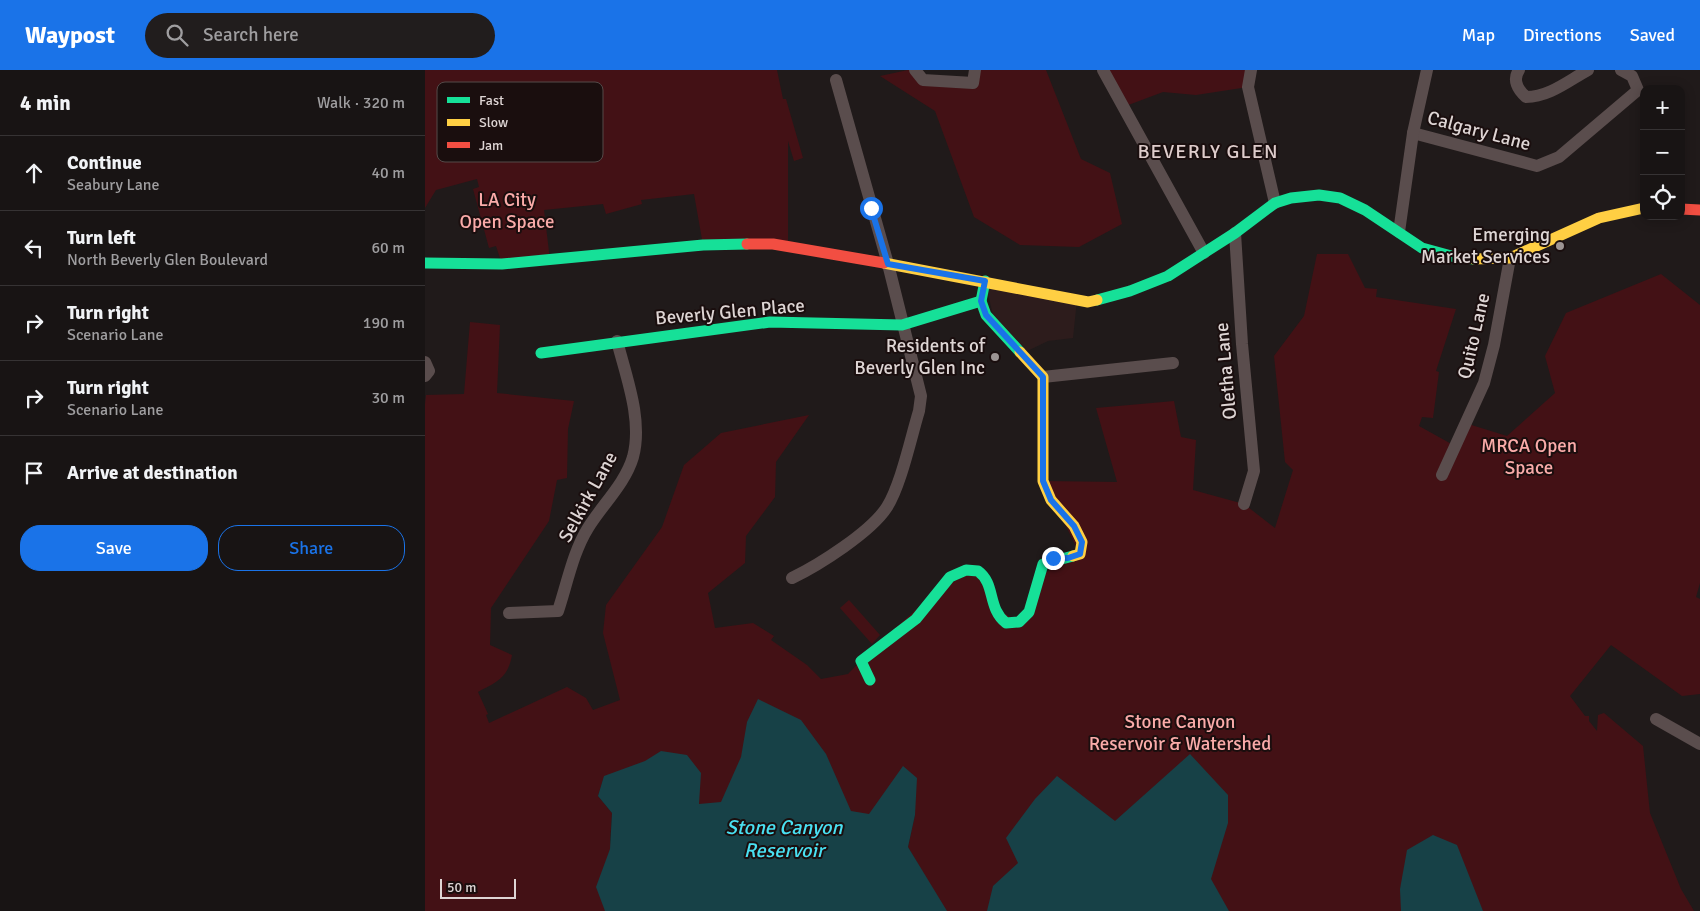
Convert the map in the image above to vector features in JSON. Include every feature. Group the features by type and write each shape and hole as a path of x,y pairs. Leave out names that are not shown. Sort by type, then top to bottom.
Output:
{"main road":[{"path":"425,263 501,264 703,245 773,244 985,281 1087,302 1130,291 1168,276 1235,233 1275,203 1291,198 1319,195 1341,198 1365,210 1422,248 1455,257 1481,260 1510,258 1599,218 1640,209"},
{"path":"1685,209 1700,210"},
{"path":"870,680 861,661 873,648 917,618 950,577 967,569 977,570 983,575 987,584 991,604 997,617 1006,623 1019,622 1029,612 1043,564 1053,558 1068,558 1080,554 1082,542 1078,534 1051,500 1043,481 1043,377 986,315 981,301 985,281"},
{"name":"Beverly Glen Place","path":"541,352 769,322 902,325 981,301"}],"street":[{"path":"915,70 923,80 974,76"},
{"path":"1103,70 1205,253"},
{"path":"1251,70 1248,87 1275,203"},
{"path":"1399,232 1413,133 1427,70"},
{"path":"1519,70 1515,81 1519,91 1526,97 1536,97 1547,94 1588,70"},
{"name":"Calgary Lane","path":"1413,133 1537,166 1559,157 1639,90 1632,76 1621,70"},
{"path":"792,578 819,564 845,546 879,516 893,495 919,411 921,396 888,264 836,80"},
{"name":"Oletha Lane","path":"1235,233 1242,344 1254,471 1244,504"},
{"name":"Quito Lane","path":"1442,475 1484,383 1494,346 1510,258"},
{"name":"Selkirk Lane","path":"509,613 558,610 587,529 625,474 633,457 636,437 634,415 617,341"},
{"path":"425,362 429,371 425,376"},
{"path":"1043,377 1173,363"},
{"path":"1656,719 1700,744"}],"shaded area":[{"path":"985,281 1077,300 1073,338 1048,341 1021,354 996,328"}],"green space":[{"name":"LA City Open Space","path":"425,70 777,70 783,99 786,99 803,158 794,161 788,141 788,246 703,245 694,194 641,200 642,204 606,214 603,204 544,210 550,260 502,264 496,246 489,248 473,189 479,187 477,179 436,190 425,208"},
{"path":"915,70 923,80 960,84 975,70 1046,70 1081,159 1110,173 1122,224 1079,247 1020,245 974,217 935,111 880,76"},
{"path":"1103,70 1251,70 1248,87 1196,95 1163,92 1123,107"},
{"path":"1317,254 1348,254 1365,288 1377,289 1376,297 1456,309 1436,371 1439,372 1433,418 1422,417 1419,426 1455,446 1465,423 1507,436 1555,393 1545,356 1566,313 1661,274 1700,305 1700,583 1696,597 1700,599 1700,694 1682,696 1611,645 1570,696 1585,716 1589,716 1589,721 1597,731 1598,715 1604,713 1643,746 1650,813 1681,889 1694,911 1483,911 1476,897 1475,911 945,911 908,847 915,815 915,794 900,835 739,809 742,754 713,871 603,780 598,796 612,813 610,841 630,911 425,911 425,404 426,395 464,394 470,322 500,325 497,393 574,401 568,429 567,478 557,480 549,521 491,608 490,645 512,655 508,669 501,678 478,692 488,714 486,715 489,723 567,687 586,698 593,710 620,700 603,633 606,605 662,527 684,465 721,433 809,415 776,462 775,497 746,536 745,563 708,593 715,628 753,623 774,636 771,640 807,665 821,679 848,674 873,648 940,588 977,570 991,605 1019,622 1039,576 1080,554 1043,481 1117,482 1096,408 1174,401 1181,437 1196,440 1193,490 1244,504 1275,528 1293,470 1285,462 1274,356 1304,316"},
{"path":"849,600 880,635 872,644 840,608"}],"water":[{"name":"Stone Canyon Reservoir","path":"758,699 801,720 826,754 851,811 869,814 903,766 917,778 915,815 908,847 947,911 605,911 596,887 610,849 612,813 598,796 604,776 645,761 661,751 687,755 701,773 699,804 721,802 741,757 747,722"},
{"path":"1190,754 1228,795 1228,823 1211,879 1229,911 987,911 993,886 1018,863 1006,838 1035,799 1057,776 1115,821"},
{"path":"1433,835 1457,845 1483,911 1401,911 1400,889 1407,850"}],"traffic: fast":[{"path":"1097,300 1130,291 1168,276 1235,233 1275,203 1291,198 1319,195 1340,198 1365,210 1422,248 1455,257 1474,259"},
{"path":"425,263 502,264 703,245 747,244"},
{"path":"985,281 981,301 986,315 1020,352"},
{"path":"541,353 770,322 902,325 981,301"},
{"path":"870,680 861,661 916,619 950,577 966,570 978,571 987,582 1000,617 1006,623 1019,622 1029,612 1043,564 1073,556"}],"traffic: slow":[{"path":"1474,259 1510,258 1599,218 1640,209"},
{"path":"884,263 1088,302 1097,300"},
{"path":"1020,352 1043,377 1043,481 1051,500 1074,526 1082,542 1080,554 1073,556"}],"traffic: jam":[{"path":"1685,209 1700,210"},
{"path":"747,244 773,244 884,263"}],"place":[{"name":"Emerging Market Services","path":"1560,246"},
{"name":"Residents of Beverly Glen Inc","path":"995,357"}],"district":[{"name":"BEVERLY GLEN","path":"1208,151"}],"route":[{"path":"871,208 888,264 985,281 981,301 986,315 1043,377 1043,481 1051,500 1074,526 1082,542 1080,554 1068,558 1053,558"}],"park label":[{"name":"MRCA Open Space","path":"1529,457"},
{"name":"Stone Canyon Reservoir & Watershed","path":"1180,733"}]}
